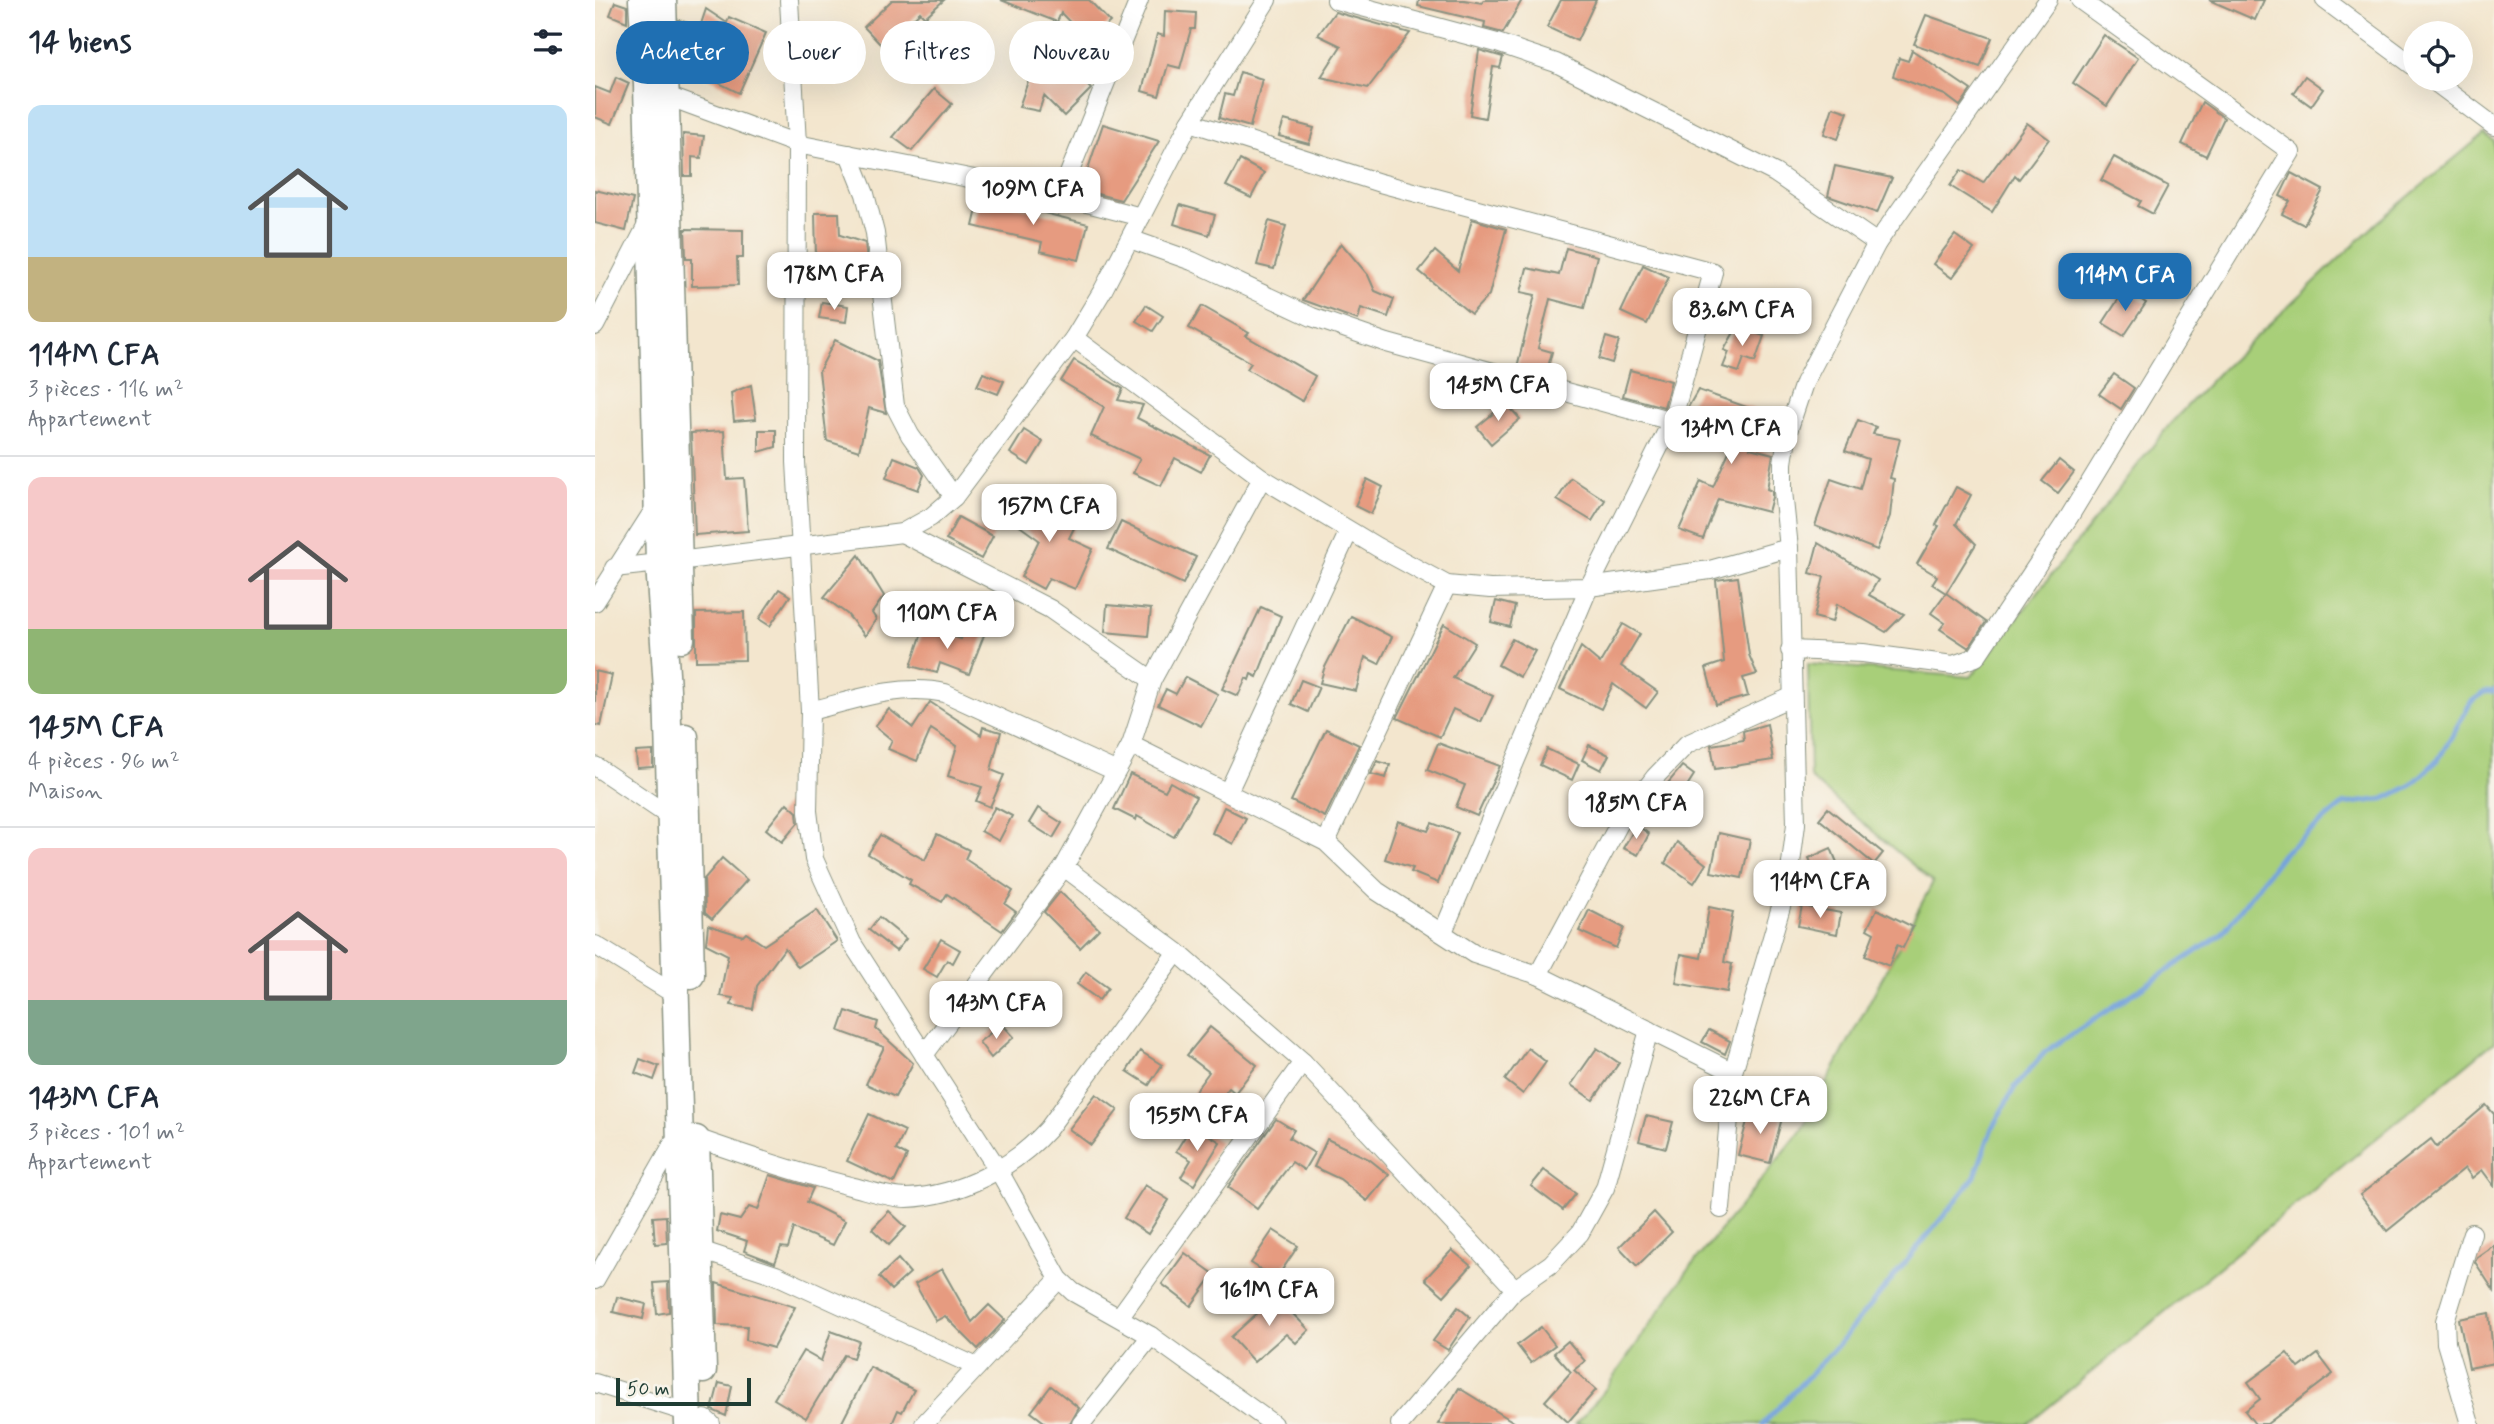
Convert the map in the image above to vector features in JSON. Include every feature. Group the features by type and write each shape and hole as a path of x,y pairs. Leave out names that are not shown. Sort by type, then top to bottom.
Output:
{"main road":[{"path":"642,0 658,504 668,562 699,1421"},
{"path":"663,0 667,96 669,816 674,994 700,1250 699,1421"}],"street":[{"path":"789,0 797,144 796,462 810,710 808,811 814,859 852,943 999,1171 1059,1279 1073,1292 1120,1316 1151,1336 1273,1424"},
{"path":"1060,196 1139,0"},
{"path":"614,568 902,533 931,517 954,497 1074,338 1130,240 1190,122 1266,0"},
{"path":"1336,0 1497,43 1556,64 1765,168 1877,243"},
{"path":"1721,1209 1733,1072 1789,879 1796,824 1789,548 1783,491 1783,463 1788,431 1804,383 1877,243 2048,0"},
{"path":"1790,650 1863,653 1953,665 1976,657 2069,517 2291,152 2080,0"},
{"path":"2325,0 2403,58"},
{"path":"2447,91 2494,126"},
{"path":"667,96 797,144 1060,196 1141,216"},
{"path":"1190,122 1393,186 1713,272 1672,421 1589,587 1443,932"},
{"path":"849,154 865,194 875,233 895,406 910,435 954,497"},
{"path":"595,326 651,219"},
{"path":"1130,240 1192,261 1312,317 1387,343 1672,421"},
{"path":"1074,338 1262,478 1349,531 1447,585 1490,589 1589,587 1710,570 1789,548"},
{"path":"924,1055 1064,867 1131,745 1152,680 1262,478"},
{"path":"595,602 614,568 658,504"},
{"path":"1228,792 1349,531"},
{"path":"902,533 1050,609 1152,680"},
{"path":"1326,842 1447,585"},
{"path":"810,710 891,692 927,689 945,693 1115,771"},
{"path":"1538,975 1619,824 1655,777 1687,744 1791,696"},
{"path":"1131,745 1326,842 1377,891 1473,954 1538,975 1733,1072"},
{"path":"595,766 669,816"},
{"path":"1064,867 1177,952 1303,1062 1515,1289"},
{"path":"595,945 674,994"},
{"path":"595,1280 687,1137 799,1173 905,1198 937,1194 999,1171 1030,1149 1048,1129 1177,952"},
{"path":"1400,1424 1515,1289 1551,1264 1580,1233 1605,1188 1649,1030"},
{"path":"1120,1316 1303,1062"},
{"path":"2470,1424 2446,1343 2445,1321 2472,1233"},
{"path":"700,1250 776,1275 977,1367"},
{"path":"924,1424 1059,1279"},
{"path":"1081,1424 1151,1336"},
{"path":"595,1382 699,1421"}],"green space":[{"path":"2484,134 2494,141 2494,1042 2028,1424 1576,1424 1604,1391 1688,1270 1801,1131 1933,882 1810,778 1808,664 1971,677 2170,424 2221,370 2378,222"}],"building":[{"path":"892,0 944,0 925,17 920,12 910,21 880,21 880,44 866,29 866,25"},
{"path":"1001,0 1089,0 1109,21 1069,21 1061,13 1057,21"},
{"path":"1419,0 1464,0 1482,3 1484,0 1522,0 1503,33 1484,28 1485,22 1418,6"},
{"path":"1561,0 1596,0 1577,41 1547,27"},
{"path":"2209,0 2264,0 2255,20"},
{"path":"615,2 627,6 627,21 610,15"},
{"path":"706,9 724,21 702,21"},
{"path":"1165,11 1196,13 1195,29 1191,29 1180,68 1168,65 1159,96 1142,91 1157,34 1164,36"},
{"path":"1335,12 1410,33 1368,88 1321,77 1341,46 1318,35"},
{"path":"1926,15 1992,38 1980,67 1914,44"},
{"path":"749,26 763,32 763,40 749,71"},
{"path":"2104,35 2138,58 2107,106 2073,83"},
{"path":"1479,50 1503,57 1500,68 1493,67 1485,118 1470,115"},
{"path":"1912,50 1971,90 1960,106 1945,95 1893,76 1899,58 1908,61"},
{"path":"1240,72 1262,79 1250,127 1219,118 1225,94 1233,96"},
{"path":"2305,76 2323,89 2311,106 2293,93"},
{"path":"616,77 616,84 629,84 612,124 595,117 595,87 610,93"},
{"path":"721,84 743,84 739,93"},
{"path":"1027,84 1086,84 1091,89 1064,116 1044,96 1039,111 1019,107"},
{"path":"934,89 952,104 912,151 893,137"},
{"path":"2202,102 2224,118 2206,156 2182,144"},
{"path":"1833,107 1848,112 1838,139 1824,134"},
{"path":"1284,120 1314,128 1309,144 1279,136"},
{"path":"2027,123 2049,139 2019,179 2015,175 1992,212 1950,186 1961,170 1983,183"},
{"path":"1103,124 1159,141 1121,200 1081,190"},
{"path":"683,134 704,136 701,158 692,157 692,176 684,176"},
{"path":"2114,157 2168,186 2153,214 2138,206 2141,201 2101,180"},
{"path":"1240,160 1264,173 1251,198 1226,186"},
{"path":"1835,166 1892,178 1877,213 1828,196"},
{"path":"2291,173 2323,190 2304,225 2282,214 2290,201 2280,196"},
{"path":"595,190 633,199 626,231 595,223"},
{"path":"980,197 1088,224 1079,260 1040,251 1042,242 973,226"},
{"path":"1180,205 1215,215 1209,235 1174,224"},
{"path":"815,213 839,213 840,235 865,243 868,270 865,281 844,275 850,256 816,257"},
{"path":"1472,219 1506,229 1489,295 1471,314 1419,271 1435,251 1458,271"},
{"path":"1269,221 1286,226 1274,269 1257,265"},
{"path":"685,229 743,230 743,258 737,258 738,285 692,286 692,258 686,258"},
{"path":"1955,235 1974,249 1952,278 1933,264"},
{"path":"1341,243 1368,275 1375,291 1394,299 1388,317 1361,308 1358,320 1303,300"},
{"path":"1566,248 1597,256 1584,308 1550,299 1538,348 1552,352 1546,375 1517,367 1535,295 1521,292 1527,268 1559,275"},
{"path":"1643,265 1669,277 1647,324 1621,312"},
{"path":"2125,289 2146,303 2124,336 2103,323"},
{"path":"822,302 848,306 846,322 819,318"},
{"path":"1146,305 1163,316 1153,331 1136,321"},
{"path":"1202,306 1249,333 1246,336 1315,376 1302,401 1247,369 1251,363 1189,328"},
{"path":"1737,327 1764,336 1755,362 1744,358 1739,372 1723,367 1729,352 1724,350"},
{"path":"1606,337 1619,341 1612,363 1599,359"},
{"path":"835,340 878,361 886,413 869,408 859,451 827,441 819,371"},
{"path":"1074,360 1123,389 1118,400 1143,405 1137,418 1210,455 1201,472 1175,458 1161,486 1133,473 1140,459 1091,436 1104,407 1061,381"},
{"path":"1630,370 1671,381 1664,407 1623,396"},
{"path":"983,373 1004,381 998,394 977,386"},
{"path":"2114,374 2134,388 2121,409 2099,394"},
{"path":"751,385 756,419 734,421 731,393"},
{"path":"1698,390 1764,413 1750,448 1773,454 1767,489 1772,491 1768,512 1718,499 1703,539 1679,530 1701,481 1713,487 1740,427 1687,409"},
{"path":"1506,403 1520,419 1491,444 1477,427"},
{"path":"1858,420 1876,427 1873,434 1900,439 1890,478 1894,479 1890,516 1877,550 1815,526 1831,479 1860,489 1868,459 1845,451"},
{"path":"759,430 776,430 776,447 759,452"},
{"path":"1024,430 1043,442 1029,465 1010,453"},
{"path":"724,431 727,479 744,478 748,531 695,535 691,433"},
{"path":"894,457 919,467 924,475 918,490 886,478"},
{"path":"2059,460 2074,472 2058,493 2042,481"},
{"path":"1571,478 1605,500 1592,521 1557,500"},
{"path":"1367,479 1383,487 1371,514 1355,506"},
{"path":"1956,487 1971,495 1956,524 1976,544 1946,593 1932,584 1937,576 1917,564 1939,526 1936,525"},
{"path":"1021,489 1050,509 1046,514 1074,528 1069,538 1093,549 1075,589 1049,578 1043,589 1021,577 1039,540 1003,514"},
{"path":"958,517 993,536 981,559 946,540"},
{"path":"1121,522 1196,557 1183,584 1108,549"},
{"path":"1818,543 1878,580 1869,595 1904,614 1886,632 1837,604 1832,622 1814,617 1824,577 1810,573"},
{"path":"859,555 884,596 872,613 876,619 865,636 847,614 824,597"},
{"path":"1738,577 1749,655 1757,674 1743,678 1748,696 1716,705 1706,668 1724,662 1716,580"},
{"path":"779,589 790,596 770,626 759,619"},
{"path":"1946,593 1986,622 1969,648 1940,629 1945,623 1931,613"},
{"path":"1496,601 1515,606 1510,627 1491,622"},
{"path":"1107,605 1151,609 1148,636 1105,632"},
{"path":"1261,607 1281,616 1257,677 1251,674 1249,680 1246,678 1238,696 1222,689"},
{"path":"744,612 745,660 696,661 696,613"},
{"path":"1351,616 1392,637 1379,664 1365,657 1356,691 1320,683 1324,669"},
{"path":"1444,624 1475,643 1453,678 1493,696 1481,722 1453,709 1440,737 1397,718"},
{"path":"1623,624 1640,634 1621,666 1658,692 1646,708 1613,684 1601,709 1560,689 1581,647 1600,663"},
{"path":"924,627 961,639 965,628 984,635 969,674 940,663 937,673 911,666"},
{"path":"1512,639 1535,651 1520,677 1498,665"},
{"path":"595,671 612,675 601,726 595,725"},
{"path":"1185,677 1218,694 1201,726 1158,705 1166,689 1176,694"},
{"path":"1301,680 1319,687 1308,712 1291,704"},
{"path":"930,702 981,735 983,727 1001,732 991,770 1004,775 990,807 976,801 982,787 948,776 957,746 931,729 917,761 888,749 892,740 875,726 889,709 913,728"},
{"path":"1767,724 1773,760 1715,769 1711,745 1744,740 1743,731"},
{"path":"1326,729 1359,745 1325,817 1291,801"},
{"path":"1438,743 1500,766 1477,816 1456,807 1465,785 1427,770"},
{"path":"1589,745 1609,755 1601,770 1582,760"},
{"path":"1547,749 1579,764 1572,780 1540,765"},
{"path":"653,751 653,767 637,768 636,752"},
{"path":"1377,761 1390,765 1386,778 1371,774"},
{"path":"1682,766 1694,775 1678,800 1663,789"},
{"path":"1130,774 1165,791 1170,782 1196,797 1174,837 1137,816 1136,820 1114,809"},
{"path":"787,803 797,812 798,823 782,842 766,829"},
{"path":"995,807 1012,816 999,841 981,831"},
{"path":"1224,807 1246,818 1233,844 1212,833"},
{"path":"1038,808 1062,823 1053,838 1029,823"},
{"path":"1828,808 1883,853 1874,864 1819,819"},
{"path":"1398,821 1428,831 1432,823 1458,833 1438,883 1411,872 1413,868 1385,859"},
{"path":"1637,825 1649,834 1638,855 1623,848"},
{"path":"1719,833 1750,840 1742,878 1711,872"},
{"path":"937,834 969,850 965,859 1013,891 1005,904 1016,912 1002,931 947,894 942,902 909,884 911,880 868,854 880,835 925,860"},
{"path":"1677,842 1706,864 1694,883 1665,863"},
{"path":"1831,848 1848,889 1826,898 1809,858"},
{"path":"722,858 747,880 712,919 705,913 704,879"},
{"path":"1060,892 1099,929 1080,948 1044,912"},
{"path":"1802,906 1841,913 1837,934 1798,926"},
{"path":"1709,907 1733,912 1724,962 1732,964 1727,992 1676,983 1681,954 1701,958"},
{"path":"1877,909 1913,927 1903,948 1897,945 1889,966 1865,956 1874,933 1867,929"},
{"path":"817,910 837,941 798,967 785,948 757,986 753,1009 731,1005 733,998 720,996 728,955 706,944 708,925 743,936 746,933 764,945"},
{"path":"1589,910 1624,928 1616,948 1579,931"},
{"path":"879,917 906,939 896,951 869,930"},
{"path":"941,939 960,950 953,963 947,960 937,977 923,969"},
{"path":"1086,972 1108,988 1099,1000 1077,984"},
{"path":"846,1011 878,1022 876,1029 913,1063 895,1097 866,1084 884,1047 839,1031"},
{"path":"1002,1024 1014,1037 991,1058 979,1042"},
{"path":"1210,1027 1257,1065 1235,1093 1229,1088 1205,1121 1185,1105 1209,1072 1187,1055"},
{"path":"1709,1030 1730,1041 1725,1054 1702,1042"},
{"path":"1528,1048 1546,1062 1523,1094 1505,1080"},
{"path":"1597,1048 1619,1063 1593,1100 1571,1085"},
{"path":"1140,1051 1162,1065 1149,1085 1127,1071"},
{"path":"640,1059 659,1066 654,1080 635,1073"},
{"path":"1096,1094 1118,1110 1091,1145 1069,1129"},
{"path":"2486,1105 2494,1114 2494,1186 2482,1170 2472,1178 2465,1168 2387,1231 2360,1195 2431,1139 2437,1147"},
{"path":"1750,1110 1782,1118 1770,1163 1738,1155"},
{"path":"869,1114 905,1131 896,1150 907,1156 894,1183 847,1161"},
{"path":"1646,1116 1673,1122 1666,1148 1639,1141"},
{"path":"1276,1119 1294,1130 1289,1138 1314,1153 1304,1170 1292,1162 1257,1209 1228,1187"},
{"path":"1192,1125 1220,1142 1194,1185 1181,1177 1191,1160 1176,1151"},
{"path":"1327,1139 1369,1159 1389,1175 1367,1201 1340,1179 1314,1167"},
{"path":"1544,1170 1576,1194 1563,1210 1531,1186"},
{"path":"770,1175 813,1188 807,1202 845,1221 833,1245 794,1228 788,1248 781,1247 775,1263 744,1251 747,1241 717,1231 720,1215 740,1220 749,1207 758,1210"},
{"path":"1145,1185 1169,1200 1148,1234 1124,1218"},
{"path":"889,1211 906,1227 889,1245 872,1229"},
{"path":"1654,1212 1672,1232 1637,1266 1619,1247"},
{"path":"666,1216 667,1243 655,1244 653,1217"},
{"path":"1273,1230 1298,1246 1276,1279 1251,1263"},
{"path":"2494,1245 2494,1291 2475,1262 2477,1257"},
{"path":"1452,1250 1471,1266 1444,1296 1425,1279"},
{"path":"1185,1253 1214,1274 1191,1306 1162,1284"},
{"path":"898,1259 910,1273 891,1290 879,1277"},
{"path":"942,1269 972,1322 989,1305 1005,1320 978,1349 945,1316 936,1321 915,1284"},
{"path":"668,1282 669,1312 657,1314 654,1283"},
{"path":"716,1283 795,1307 773,1348 746,1340 747,1326 717,1325"},
{"path":"1272,1293 1309,1330 1296,1343 1286,1334 1254,1362 1231,1337 1261,1310 1258,1307"},
{"path":"617,1297 646,1304 643,1319 613,1312"},
{"path":"1458,1307 1470,1317 1448,1350 1433,1341"},
{"path":"2489,1313 2494,1363 2469,1368 2459,1319"},
{"path":"1541,1327 1555,1345 1531,1363 1517,1345"},
{"path":"831,1331 859,1341 853,1358 844,1355 806,1418 774,1399 803,1351 821,1361"},
{"path":"1568,1341 1585,1361 1574,1370 1596,1390 1568,1422 1545,1401 1571,1372 1554,1353"},
{"path":"2287,1353 2299,1368 2318,1354 2333,1374 2267,1424 2255,1424 2245,1411 2260,1399 2248,1382"},
{"path":"870,1367 914,1390 902,1412 898,1410 892,1424 841,1424"},
{"path":"719,1383 732,1386 726,1416 712,1410"},
{"path":"1051,1386 1079,1408 1070,1424 1047,1424 1031,1412"},
{"path":"1459,1388 1517,1424 1438,1424"}],"waterway":[{"path":"1763,1424 1837,1346 1975,1176 1992,1128 2015,1087 2045,1052 2221,935 2282,854 2344,804 2384,799 2410,786 2438,760 2471,702 2485,692 2494,691"}]}
